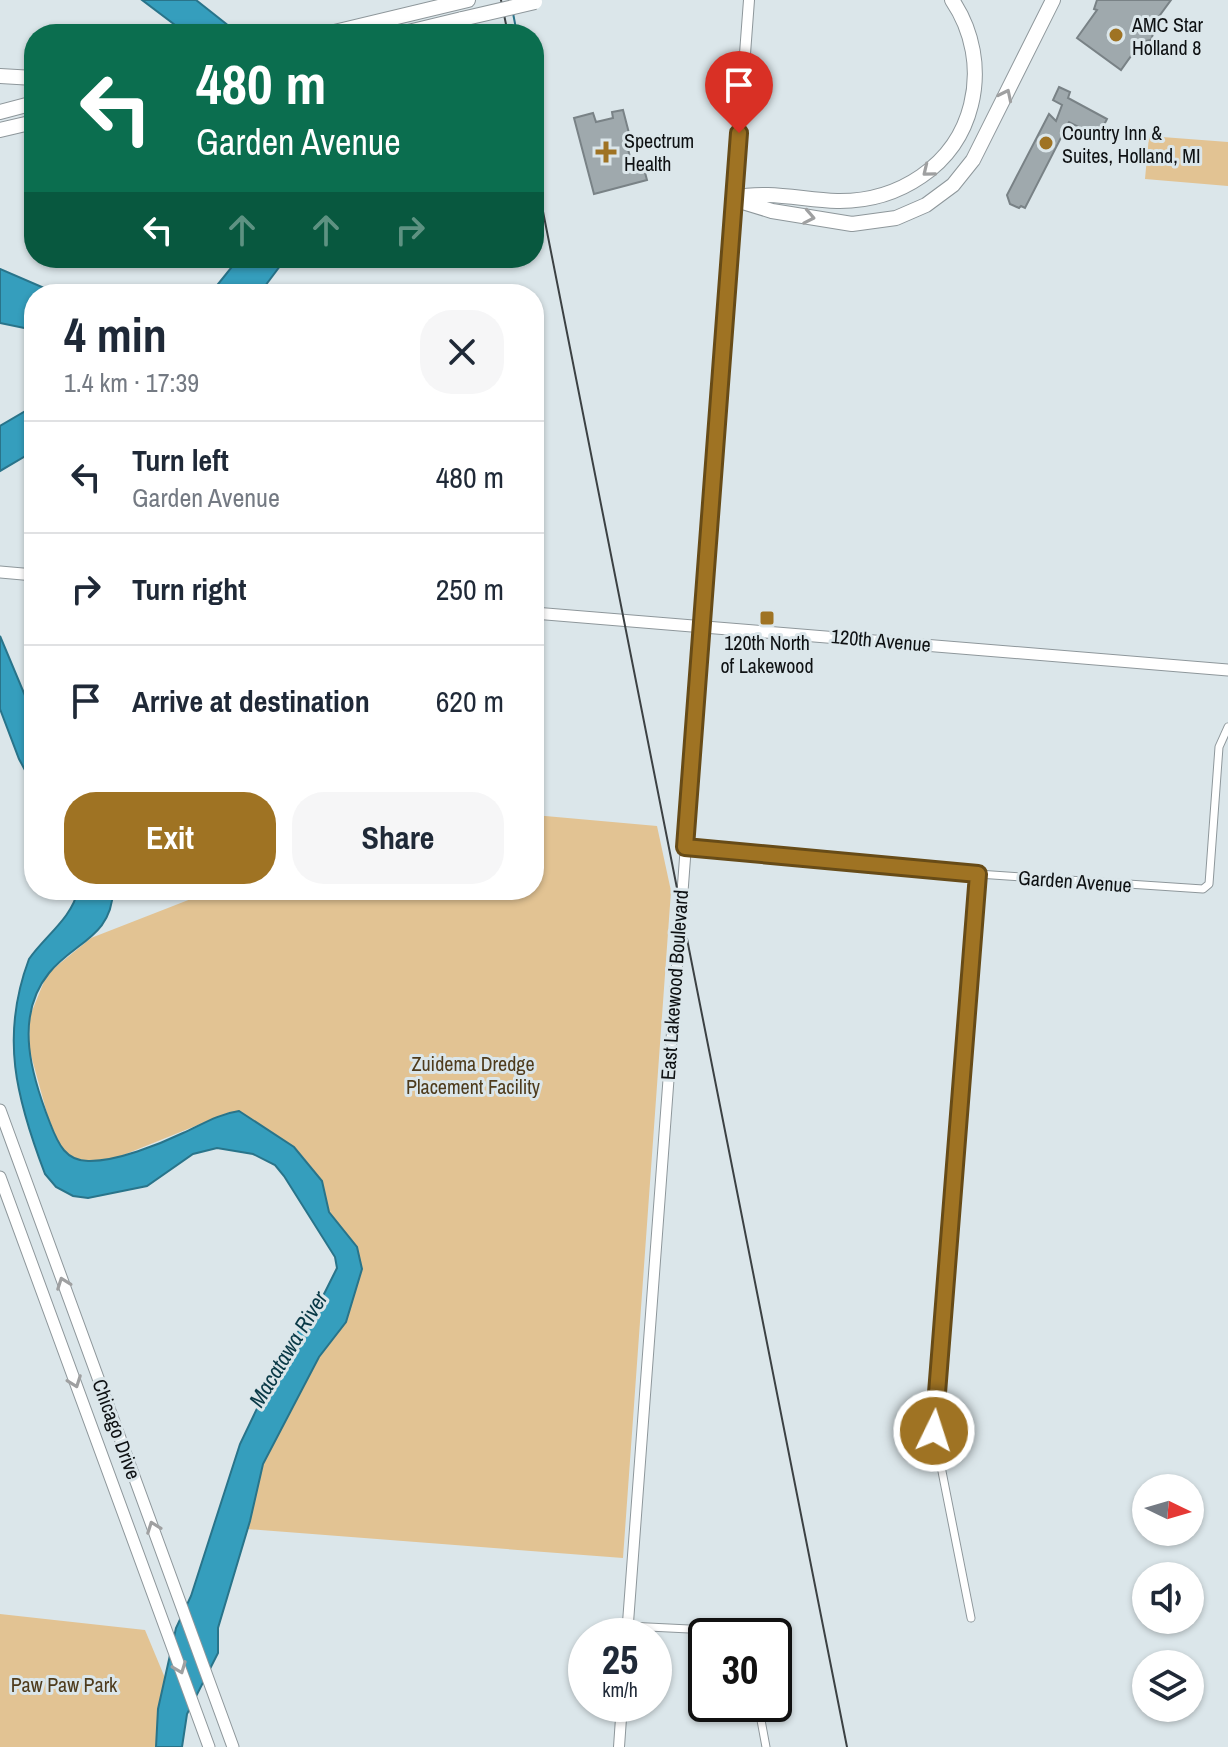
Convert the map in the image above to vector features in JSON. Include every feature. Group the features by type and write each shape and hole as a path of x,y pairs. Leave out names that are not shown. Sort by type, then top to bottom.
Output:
{"highway":[{"path":"733,199 750,194 836,201 870,198 905,186 936,165 953,145 966,120 974,82 971,43 952,0"},
{"path":"733,199 772,211 852,224 884,221 926,205 953,185 973,160 1053,0"},
{"path":"368,24 463,1"},
{"path":"441,24 538,1"},
{"path":"0,76 24,77"},
{"path":"0,112 24,106"},
{"path":"0,130 24,124"}],"main road":[{"name":"East Lakewood Boulevard","path":"629,1618 700,625 749,0"},
{"path":"0,572 24,574"},
{"name":"120th Avenue","path":"544,614 1228,670"},
{"name":"Chicago Drive","path":"0,1110 233,1747"},
{"name":"Chicago Drive","path":"0,1177 209,1747"},
{"path":"52,1320 75,1317"},
{"path":"619,1747 621,1722"}],"street":[{"name":"Garden Avenue","path":"685,847 978,874 1203,889 1209,884 1219,747 1228,727"},
{"path":"971,1618 934,1431 978,874"},
{"path":"761,1722 766,1747"}],"green space":[{"path":"1149,136 1228,142 1228,186 1145,179"},
{"name":"Zuidema Dredge Placement Facility","path":"544,816 657,826 671,891 623,1558 246,1529 263,1464 317,1359 346,1322 362,1269 357,1247 329,1212 322,1181 294,1147 264,1127 230,1112 111,1160 81,1161 70,1157 61,1148 48,1117 29,1048 30,1016 47,974 91,938 188,900 544,900"},
{"name":"Paw Paw Park","path":"0,1614 145,1630 175,1702 171,1747 0,1747"}],"water":[{"path":"142,0 196,0 226,24 174,24"},
{"path":"231,268 278,268 266,284 218,284"},
{"path":"0,269 35,284 24,284 24,328 0,323"},
{"path":"24,412 24,457 0,471 0,426"},
{"path":"0,636 24,693 24,768 0,709"},
{"name":"Macatawa River","path":"75,900 112,900 99,929 49,973 31,1009 29,1047 32,1067 53,1131 64,1150 82,1161 112,1158 150,1147 217,1117 239,1111 294,1147 322,1181 329,1212 357,1247 362,1269 346,1322 319,1357 263,1464 250,1521 218,1628 218,1653 187,1714 182,1747 156,1747 158,1709 176,1628 191,1596 240,1444 285,1350 321,1300 337,1268 335,1257 284,1176 275,1165 253,1154 217,1148 193,1154 147,1186 88,1198 73,1196 56,1187 45,1174 26,1119 15,1067 15,1014 29,959"}],"building":[{"name":"AMC Star Holland 8","path":"1097,0 1171,0 1152,26 1155,28 1151,40 1141,42 1121,70 1077,38 1097,10 1094,9"},
{"name":"Country Inn & Suites, Holland, MI","path":"1059,87 1070,92 1068,98 1107,119 1098,137 1069,122 1025,208 1019,208 1010,204 1007,195 1049,114 1056,121 1062,105 1053,100"},
{"name":"Spectrum Health","path":"623,110 630,137 625,138 633,168 643,165 647,180 594,194 574,118 593,113 596,122 613,118 612,112"}],"waterway":[{"path":"513,13 515,24"}],"railway":[{"path":"501,0 506,24"},
{"path":"544,217 847,1747"}],"place":[{"name":"AMC Star Holland 8","path":"1116,35"},
{"name":"Country Inn & Suites, Holland, MI","path":"1046,143"},
{"name":"Spectrum Health","path":"606,152"},
{"name":"120th North of Lakewood","path":"767,618"}],"route":[{"path":"739,133 685,847 978,874 934,1431"}]}
